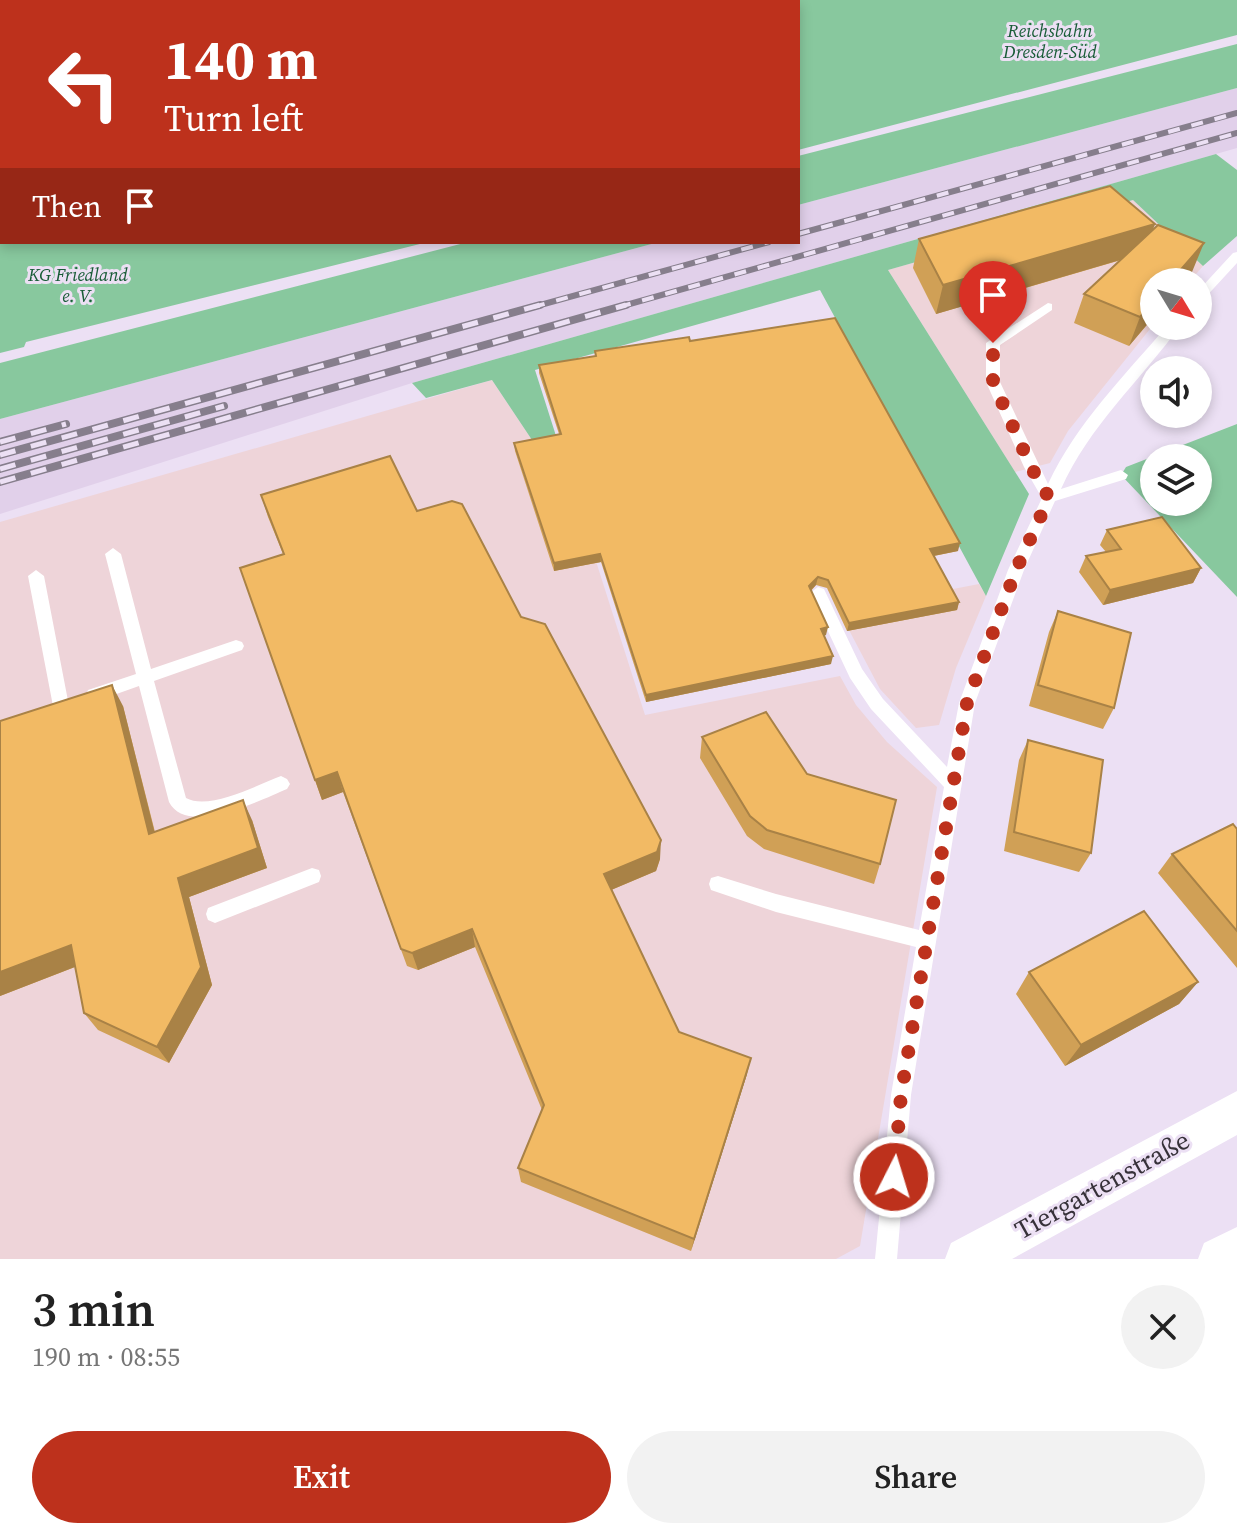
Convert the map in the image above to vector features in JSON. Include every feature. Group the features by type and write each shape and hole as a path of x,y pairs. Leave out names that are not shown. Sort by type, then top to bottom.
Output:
{"street":[{"name":"Tiergartenstraße","path":"967,1259 1237,1112"},
{"path":"1220,1259 1237,1249"}],"lane":[{"path":"1212,283 1237,256"},
{"path":"1048,307 993,343 993,382 1031,467 1049,498"},
{"path":"886,1259 901,1095 954,786 957,748 975,680 1016,570 1081,438 1162,340"},
{"path":"1049,498 1121,475"},
{"path":"113,554 178,802 183,809 193,812 210,809 281,784"},
{"path":"36,576 55,708 236,646"},
{"path":"818,593 856,673 877,704 954,786"},
{"path":"215,914 312,876"},
{"path":"718,884 776,903 926,941"}],"shaded area":[{"path":"1237,88 1237,148 412,383 0,514 0,419 652,244 800,244 800,204"},
{"path":"1133,200 1203,266 1140,268 1141,340 1068,431 1050,463 1015,472 888,270"},
{"path":"492,380 532,440 557,439 645,715 840,676 856,705 887,742 937,787 860,1246 836,1259 0,1259 0,522"},
{"path":"979,584 986,596 956,668 939,725 916,728 880,689 839,611"}],"green space":[{"name":"Reichsbahn Dresden-Süd","path":"800,0 1237,0 1237,35 800,149"},
{"path":"1237,44 1237,88 800,204 800,155"},
{"path":"1216,154 1237,170 1237,236 1203,266 1133,200 888,270 1029,494 986,596 820,290 535,370 557,439 532,440 492,380 426,398 412,383"},
{"name":"KG Friedland e. V.","path":"0,244 420,244 26,342 24,347 0,353"},
{"path":"460,244 652,244 0,419 0,363"},
{"path":"1237,424 1237,597 1160,516 1212,516 1212,444 1185,444"},
{"path":"1140,462 1140,495 1121,475 1126,467"}],"building":[{"path":"1110,186 1155,224 943,285 919,239"},
{"path":"1158,225 1204,243 1182,268 1140,268 1140,317 1084,294"},
{"path":"835,318 960,543 930,549 959,602 849,623 828,580 818,577 809,586 828,627 821,629 833,656 646,695 600,554 554,563 514,443 561,434 539,365 596,356 595,351 689,337 690,341"},
{"path":"390,456 417,511 452,501 462,504 521,617 545,624 661,840 657,852 604,874 679,1032 751,1058 694,1239 518,1168 544,1105 472,929 412,953 401,949 337,772 315,780 240,568 284,554 261,495"},
{"path":"1162,517 1201,568 1110,590 1086,556 1121,549 1107,530"},
{"path":"1058,611 1131,633 1114,708 1038,685"},
{"path":"112,685 149,834 243,800 258,848 178,878 201,967 157,1047 84,1013 71,945 0,972 0,721"},
{"path":"766,712 807,774 896,800 880,864 767,830 750,816 702,737"},
{"path":"1028,740 1103,760 1091,853 1014,832"},
{"path":"1233,824 1237,829 1237,931 1172,854"},
{"path":"1144,911 1198,982 1081,1045 1029,972"}],"railway":[{"path":"800,233 1237,113"},
{"path":"619,307 1237,133"},
{"path":"533,307 762,244"},
{"path":"0,455 540,305"},
{"path":"0,482 626,305"},
{"path":"0,469 224,406"},
{"path":"0,442 66,424"}],"route":[{"path":"894,1177 901,1095 967,703 1016,570 1049,498 1031,467 993,382 993,343"}]}
